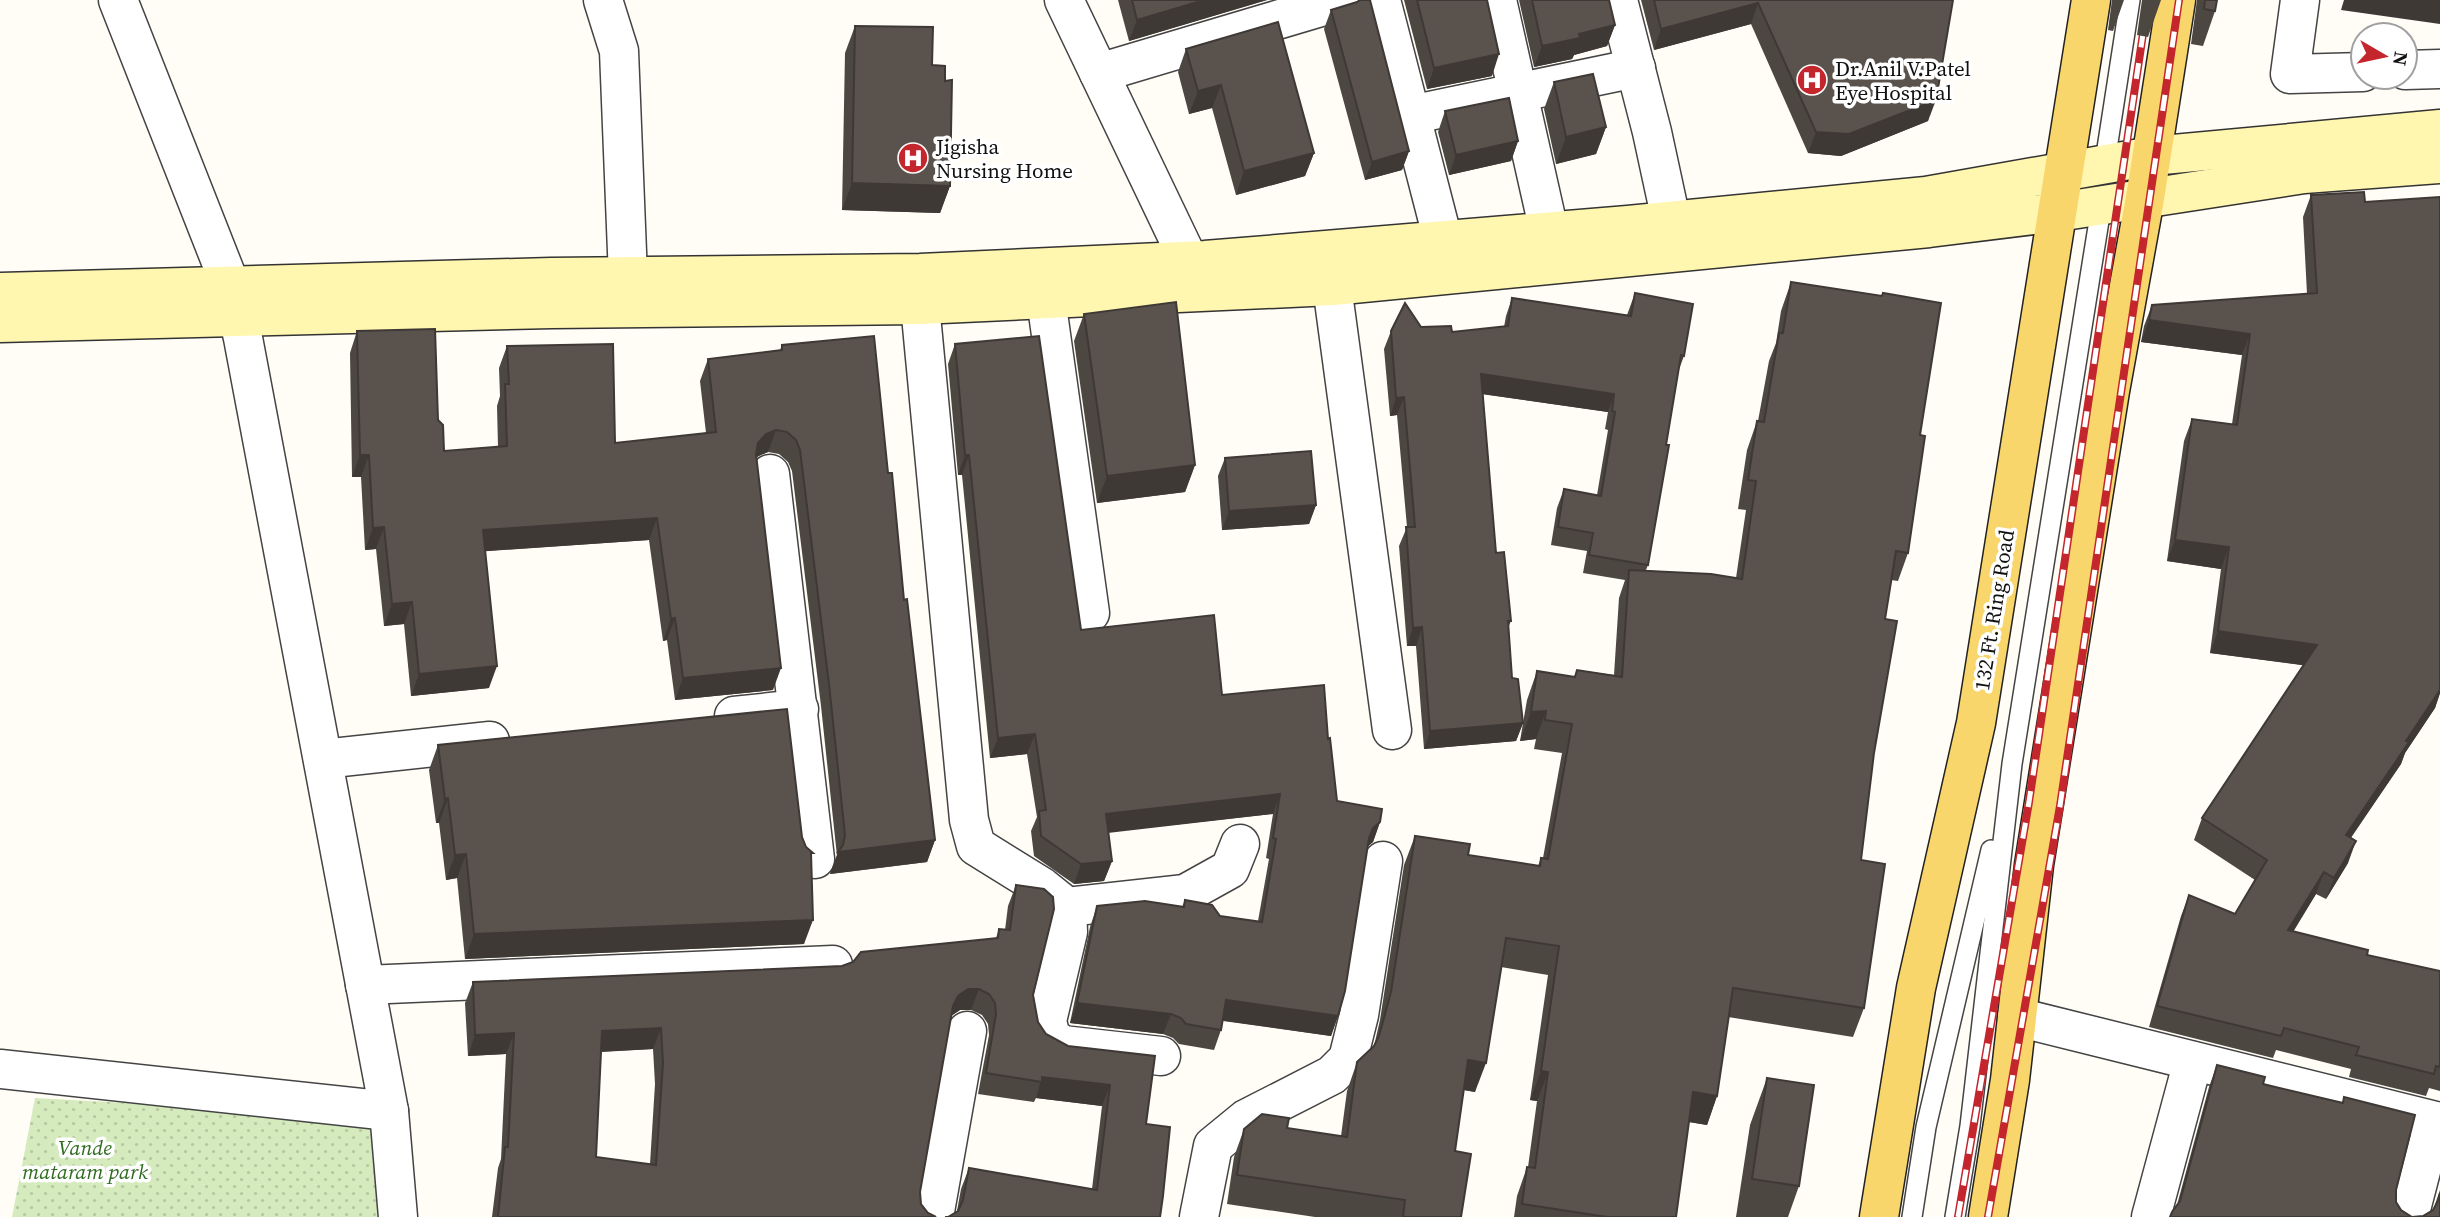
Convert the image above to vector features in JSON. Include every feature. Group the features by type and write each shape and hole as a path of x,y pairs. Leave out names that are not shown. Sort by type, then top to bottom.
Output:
{"main road":[{"name":"132 Ft. Ring Road","path":"1879,1217 1916,988 1976,723 2091,0"},
{"path":"1988,1217 2010,1080 2039,838 2176,0"},
{"path":"0,292 234,302 552,309 920,305 1046,299 1443,240 1926,197 2152,156 2440,129"},
{"path":"0,323 551,277 920,273 1197,276 1332,286 1929,228 2058,212 2304,174 2440,164"}],"street":[{"path":"118,0 234,302 389,1111 398,1217"},
{"path":"603,0 619,51 628,277"},
{"path":"1064,0 1197,276"},
{"path":"1099,73 1344,0"},
{"path":"1381,0 1443,240"},
{"path":"1497,0 1549,231"},
{"path":"1618,0 1671,220"},
{"path":"2300,0 2290,74 2349,72"},
{"path":"1410,115 1636,68"},
{"path":"2419,70 2440,69"},
{"path":"1332,286 1392,730"},
{"path":"1046,299 1090,613"},
{"path":"920,305 970,820 976,846 1042,887 1067,907 1185,894 1230,869 1240,844"},
{"path":"770,474 815,859"},
{"path":"703,719 799,709"},
{"path":"323,759 526,737"},
{"path":"1199,1217 1213,1146 1246,1119 1332,1075 1348,1059 1359,1015 1383,861"},
{"path":"1067,907 1068,932 1047,1021 1051,1037 1063,1045 1161,1056"},
{"path":"365,985 833,965"},
{"path":"2017,1017 2437,1121 2409,1217"},
{"path":"934,1217 967,1031"},
{"path":"2151,1217 2193,1061"},
{"path":"0,1069 389,1111"}],"lane":[{"path":"1955,1217 1970,1126 2012,764 2101,205 2130,0"},
{"path":"1912,1217 1926,1127 2012,764"}],"green space":[{"name":"Vande mataram park","path":"35,1098 375,1117 378,1217 12,1217"}],"building":[{"path":"1132,0 1204,0 1137,20"},
{"path":"1360,0 1370,0 1409,151 1372,162 1331,10"},
{"path":"1417,0 1487,0 1499,54 1434,68"},
{"path":"1532,0 1609,0 1615,25 1579,34 1580,38 1542,46"},
{"path":"1654,0 1953,0 1936,100 1849,134 1816,132 1758,3 1661,29"},
{"path":"2205,0 2217,0 2215,11 2204,9"},
{"path":"1278,22 1314,153 1244,171 1221,85 1198,91 1186,49"},
{"path":"855,26 933,27 932,65 945,66 945,81 952,80 950,186 852,183"},
{"path":"1593,74 1606,127 1566,137 1554,82"},
{"path":"1509,98 1518,141 1456,155 1445,111"},
{"path":"2364,192 2365,202 2440,197 2440,690 2406,741 2409,742 2346,835 2356,841 2334,878 2324,872 2288,930 2368,950 2367,955 2440,971 2440,1067 2436,1066 2434,1074 2356,1055 2359,1047 2284,1028 2281,1036 2157,1006 2189,895 2235,914 2267,860 2202,818 2317,645 2218,631 2229,547 2175,540 2192,419 2237,425 2250,334 2149,320 2152,305 2317,293 2311,195"},
{"path":"1791,282 1941,303 1920,435 1925,436 1908,553 1896,551 1885,619 1897,621 1874,753 1861,860 1885,864 1864,1008 1733,988 1717,1096 1693,1092 1676,1217 1607,1217 1522,1204 1527,1167 1535,1168 1548,1072 1541,1071 1559,946 1506,938 1486,1063 1468,1060 1455,1151 1471,1154 1461,1217 1403,1217 1405,1200 1237,1175 1244,1129 1262,1114 1289,1118 1287,1128 1347,1137 1357,1062 1374,1046 1379,1036 1391,992 1415,836 1470,844 1468,855 1540,866 1541,858 1548,859 1572,724 1545,720 1546,711 1531,712 1537,671 1575,677 1577,670 1622,677 1629,570 1711,574 1742,579 1756,481 1748,480 1757,421 1764,422 1779,333 1783,333"},
{"path":"1635,293 1693,304 1684,356 1681,355 1666,445 1669,445 1648,565 1589,555 1593,533 1558,527 1564,489 1601,496 1615,412 1612,411 1614,394 1481,374 1496,553 1504,552 1511,621 1508,621 1512,678 1518,679 1523,723 1430,731 1422,627 1413,628 1406,527 1415,527 1404,397 1396,398 1391,331 1405,303 1421,327 1451,326 1452,332 1508,326 1512,298 1631,316"},
{"path":"1176,302 1195,465 1107,476 1084,314"},
{"path":"435,329 438,420 443,425 444,451 507,446 507,346 613,344 615,443 716,432 708,359 782,350 782,345 874,336 888,473 892,473 904,600 907,599 935,840 838,852 845,835 829,684 800,450 796,440 787,432 776,430 766,434 758,443 756,454 781,668 683,678 675,618 671,619 657,518 483,530 497,666 419,674 412,602 392,604 384,527 373,528 369,455 360,455 357,331"},
{"path":"1039,336 1081,630 1214,615 1222,695 1324,685 1337,801 1382,809 1380,822 1373,828 1369,838 1345,991 1338,1016 1226,1000 1221,1030 1186,1024 1181,1018 1171,1014 1077,1003 1097,906 1145,901 1184,907 1185,900 1212,905 1220,916 1262,922 1276,839 1273,838 1280,794 1106,814 1112,861 1081,864 1041,836 1039,811 1046,810 1035,734 998,738 969,455 965,455 955,344"},
{"path":"1311,451 1316,505 1229,511 1225,458"},
{"path":"787,709 802,837 806,847 813,853 813,920 474,934 466,854 455,855 438,745"},
{"path":"1016,885 1044,889 1053,897 1054,909 1033,995 1038,1022 1046,1034 1068,1046 1155,1056 1146,1124 1170,1127 1160,1217 948,1217 958,1211 963,1200 969,1168 1097,1190 1110,1085 1042,1077 1042,1082 986,1073 996,1014 995,1003 989,994 979,989 968,989 958,996 953,1006 920,1192 921,1204 928,1213 936,1217 498,1217 505,1147 508,1147 514,1033 475,1035 473,982 842,966 853,962 861,952 998,938 999,929 1010,930","holes":["661,1028 663,1063 656,1165 596,1157 602,1031"]},
{"path":"2217,1065 2265,1077 2263,1084 2343,1103 2344,1097 2415,1115 2396,1190 2396,1202 2401,1210 2412,1217 2170,1217 2180,1201"},
{"path":"1767,1078 1814,1085 1799,1186 1752,1179"},
{"path":"2440,1193 2440,1217 2412,1217 2423,1216 2433,1210"}],"railway":[{"path":"1958,1217 2029,802 2148,0"},
{"path":"1988,1217 2060,806 2179,0"}],"place":[{"name":"Dr.Anil V.Patel Eye Hospital","path":"1812,80"},
{"name":"Jigisha Nursing Home","path":"913,158"}]}
